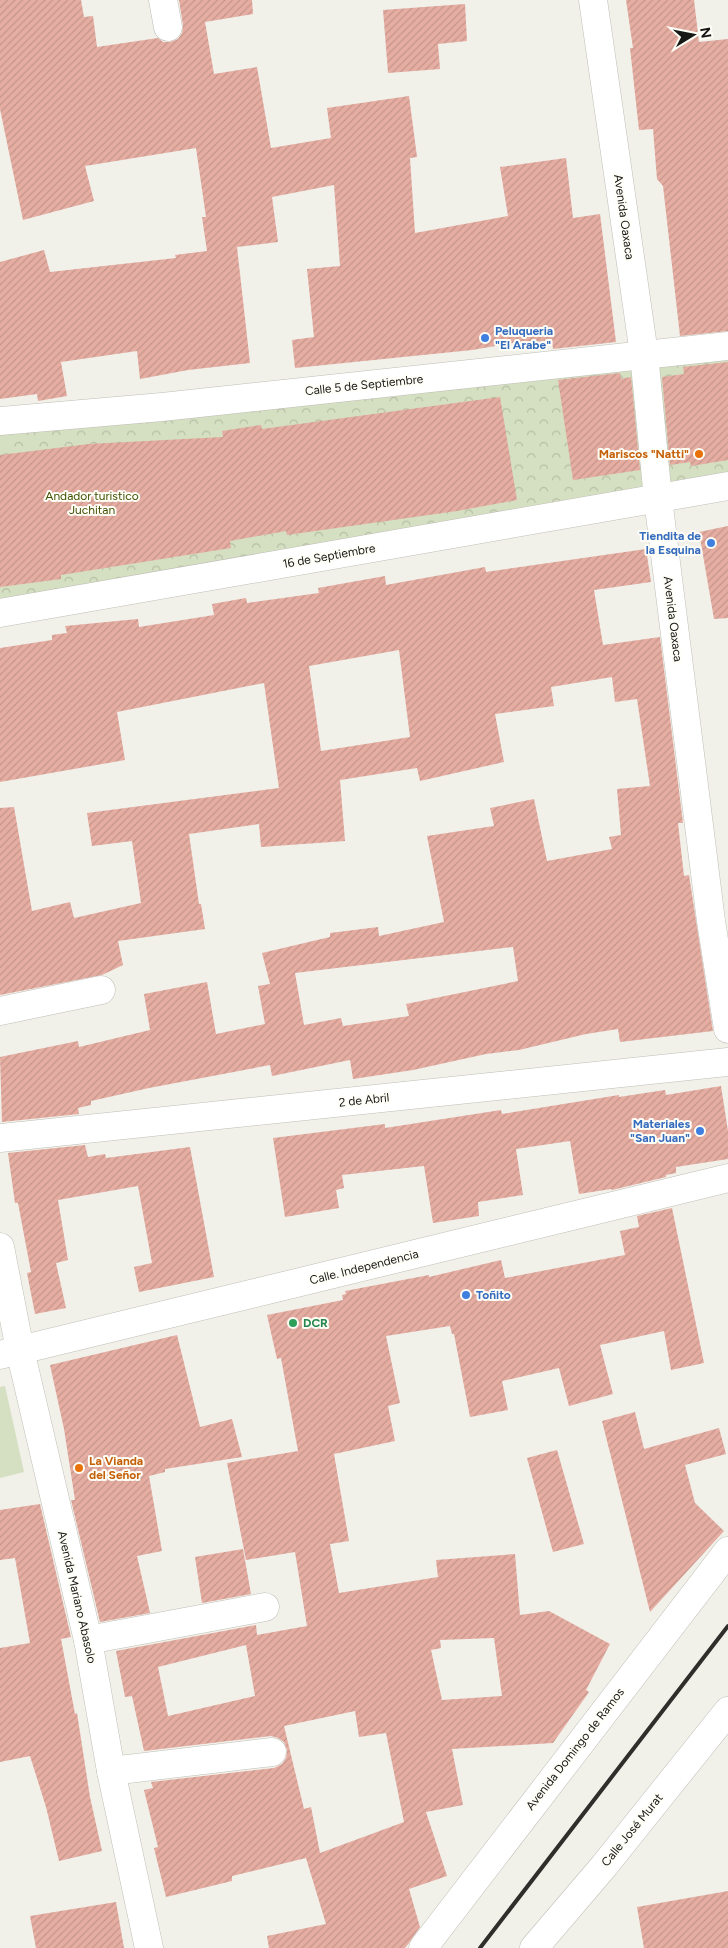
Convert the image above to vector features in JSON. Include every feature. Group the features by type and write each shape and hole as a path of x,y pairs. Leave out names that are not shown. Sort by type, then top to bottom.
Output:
{"street":[{"path":"163,0 168,27"},
{"name":"Avenida Oaxaca","path":"593,0 644,354 658,499 711,921 728,1029"},
{"name":"Calle 5 de Septiembre","path":"0,421 162,407 728,346"},
{"name":"16 de Septiembre","path":"0,613 728,486"},
{"path":"0,1011 101,990"},
{"name":"2 de Abril","path":"0,1138 728,1062"},
{"name":"Calle. Independencia","path":"10,1353 728,1178"},
{"name":"Avenida Mariano Abasolo","path":"0,1247 10,1353 88,1640 111,1771 149,1948"},
{"name":"Avenida Domingo de Ramos","path":"423,1948 728,1551"},
{"path":"88,1640 265,1607"},
{"name":"Calle José Murat","path":"534,1948 604,1866 728,1711"},
{"path":"111,1771 272,1752"}],"green space":[{"name":"Andador turistico Juchitan","path":"728,345 728,486 0,613 0,419"},
{"path":"5,1386 24,1472 0,1478 0,1387"}],"building":[{"path":"0,0 81,0 84,17 93,16 97,47 158,38 163,42 178,39 182,33 183,25 179,0 252,0 253,14 205,22 214,74 257,67 271,148 331,138 327,108 409,96 417,157 410,158 415,233 508,216 500,167 566,158 573,218 600,214 616,342 553,349 552,340 519,345 519,342 472,350 295,368 292,340 314,337 307,269 340,266 334,185 272,197 278,242 237,247 250,363 188,370 140,379 137,351 61,362 67,396 38,401 37,394 0,399 0,262 44,250 50,272 176,258 175,255 207,251 202,217 206,217 196,148 85,166 94,201 23,220 0,109"},
{"path":"626,0 694,0 699,42 728,39 728,331 680,336 663,186 657,179 653,129 639,130 630,48 633,48"},
{"path":"465,4 467,41 438,44 440,69 388,73 383,10"},
{"path":"728,362 728,460 691,466 690,462 670,465 662,377 684,374 683,367"},
{"path":"620,373 621,379 631,377 640,470 573,480 558,380"},
{"path":"500,397 517,500 457,511 287,535 286,531 230,541 231,548 61,575 61,579 0,587 0,455 89,444 223,437 222,431 261,425 262,429"},
{"path":"728,526 728,618 714,619 699,532"},
{"path":"646,549 651,582 594,590 603,645 660,637 683,823 678,823 684,876 689,875 713,1031 620,1042 618,1029 413,1070 353,1079 350,1060 272,1076 270,1065 91,1101 91,1105 78,1108 79,1114 2,1122 0,1057 78,1041 79,1047 150,1030 144,994 207,982 216,1034 265,1024 258,986 270,984 262,953 330,937 330,933 378,927 379,936 444,922 427,836 494,826 490,808 534,799 547,861 612,849 609,837 621,835 617,789 650,786 637,699 615,702 612,677 551,687 554,706 495,714 504,762 420,781 417,768 340,780 345,841 261,847 259,824 189,834 199,904 201,904 205,929 118,941 123,965 102,975 0,995 0,808 14,807 32,911 70,902 74,918 141,903 132,841 92,846 87,813 279,788 264,683 117,712 125,760 0,782 0,648 52,640 52,635 67,633 65,626 138,619 139,627 214,615 212,604 246,598 247,603 319,593 318,588 385,576 386,585 485,567 486,572","holes":["399,650 410,737 321,751 309,666","513,947 518,981 406,1004 409,1016 343,1026 341,1018 304,1025 295,973"]},
{"path":"721,1086 728,1131 728,1159 676,1167 676,1173 666,1175 666,1177 612,1190 579,1194 570,1141 516,1149 523,1195 478,1202 479,1216 433,1223 424,1166 342,1175 344,1188 336,1190 339,1208 285,1217 273,1138 385,1124 385,1128 501,1110 502,1114 619,1095 619,1097 665,1090 666,1095"},
{"path":"85,1145 88,1157 105,1154 106,1158 190,1147 214,1277 139,1292 134,1267 152,1263 138,1186 58,1200 68,1260 56,1263 66,1308 35,1314 27,1273 31,1272 18,1203 15,1203 8,1153"},
{"path":"672,1208 704,1363 671,1370 664,1331 600,1345 613,1394 569,1406 559,1368 502,1381 508,1410 470,1417 454,1334 452,1334 450,1326 386,1336 400,1403 388,1406 395,1441 334,1454 349,1541 330,1544 339,1593 438,1577 436,1560 515,1554 520,1615 549,1611 610,1644 586,1690 589,1692 553,1743 452,1749 463,1805 426,1812 447,1876 409,1889 420,1927 405,1948 269,1948 267,1936 326,1924 306,1858 232,1876 232,1881 166,1897 154,1848 158,1847 144,1790 153,1788 151,1782 274,1768 282,1764 286,1758 287,1750 284,1742 271,1736 144,1751 132,1696 125,1697 116,1651 256,1625 257,1635 307,1626 295,1552 246,1560 227,1463 298,1451 281,1358 277,1359 267,1315 343,1300 342,1295 346,1294 345,1291 429,1275 429,1277 501,1260 505,1278 625,1255 620,1231 639,1227 637,1216","holes":["494,1638 502,1696 442,1700 431,1650 441,1648 440,1640","246,1645 255,1696 168,1716 158,1667","355,1711 359,1737 386,1733 404,1822 320,1853 311,1807 304,1809 284,1726"]},
{"path":"177,1335 200,1427 232,1419 242,1457 165,1469 165,1472 149,1476 162,1551 137,1556 150,1613 100,1622 71,1500 75,1500 64,1429 50,1365"},
{"path":"635,1412 644,1449 719,1428 726,1454 685,1465 695,1503 724,1531 650,1612 602,1421"},
{"path":"557,1450 584,1544 553,1552 527,1458"},
{"path":"40,1504 71,1637 61,1639 75,1714 77,1713 90,1797 102,1851 59,1861 46,1807 30,1756 0,1762 0,1648 30,1643 15,1558 0,1560 0,1510"},
{"path":"243,1549 251,1594 202,1603 195,1557"},
{"path":"728,1891 728,1948 644,1948 637,1907"},
{"path":"116,1902 124,1948 36,1948 30,1916"}],"railway":[{"path":"480,1948 728,1626"}],"place":[{"name":"Peluqueria \"El Arabe\"","path":"485,338"},
{"name":"Mariscos \"Natti\"","path":"699,454"},
{"name":"Tiendita de la Esquina","path":"711,543"},
{"name":"Materiales \"San Juan\"","path":"700,1131"},
{"name":"Toñito","path":"466,1295"},
{"name":"DCR","path":"293,1323"},
{"name":"La Vianda del Señor","path":"79,1468"}]}
